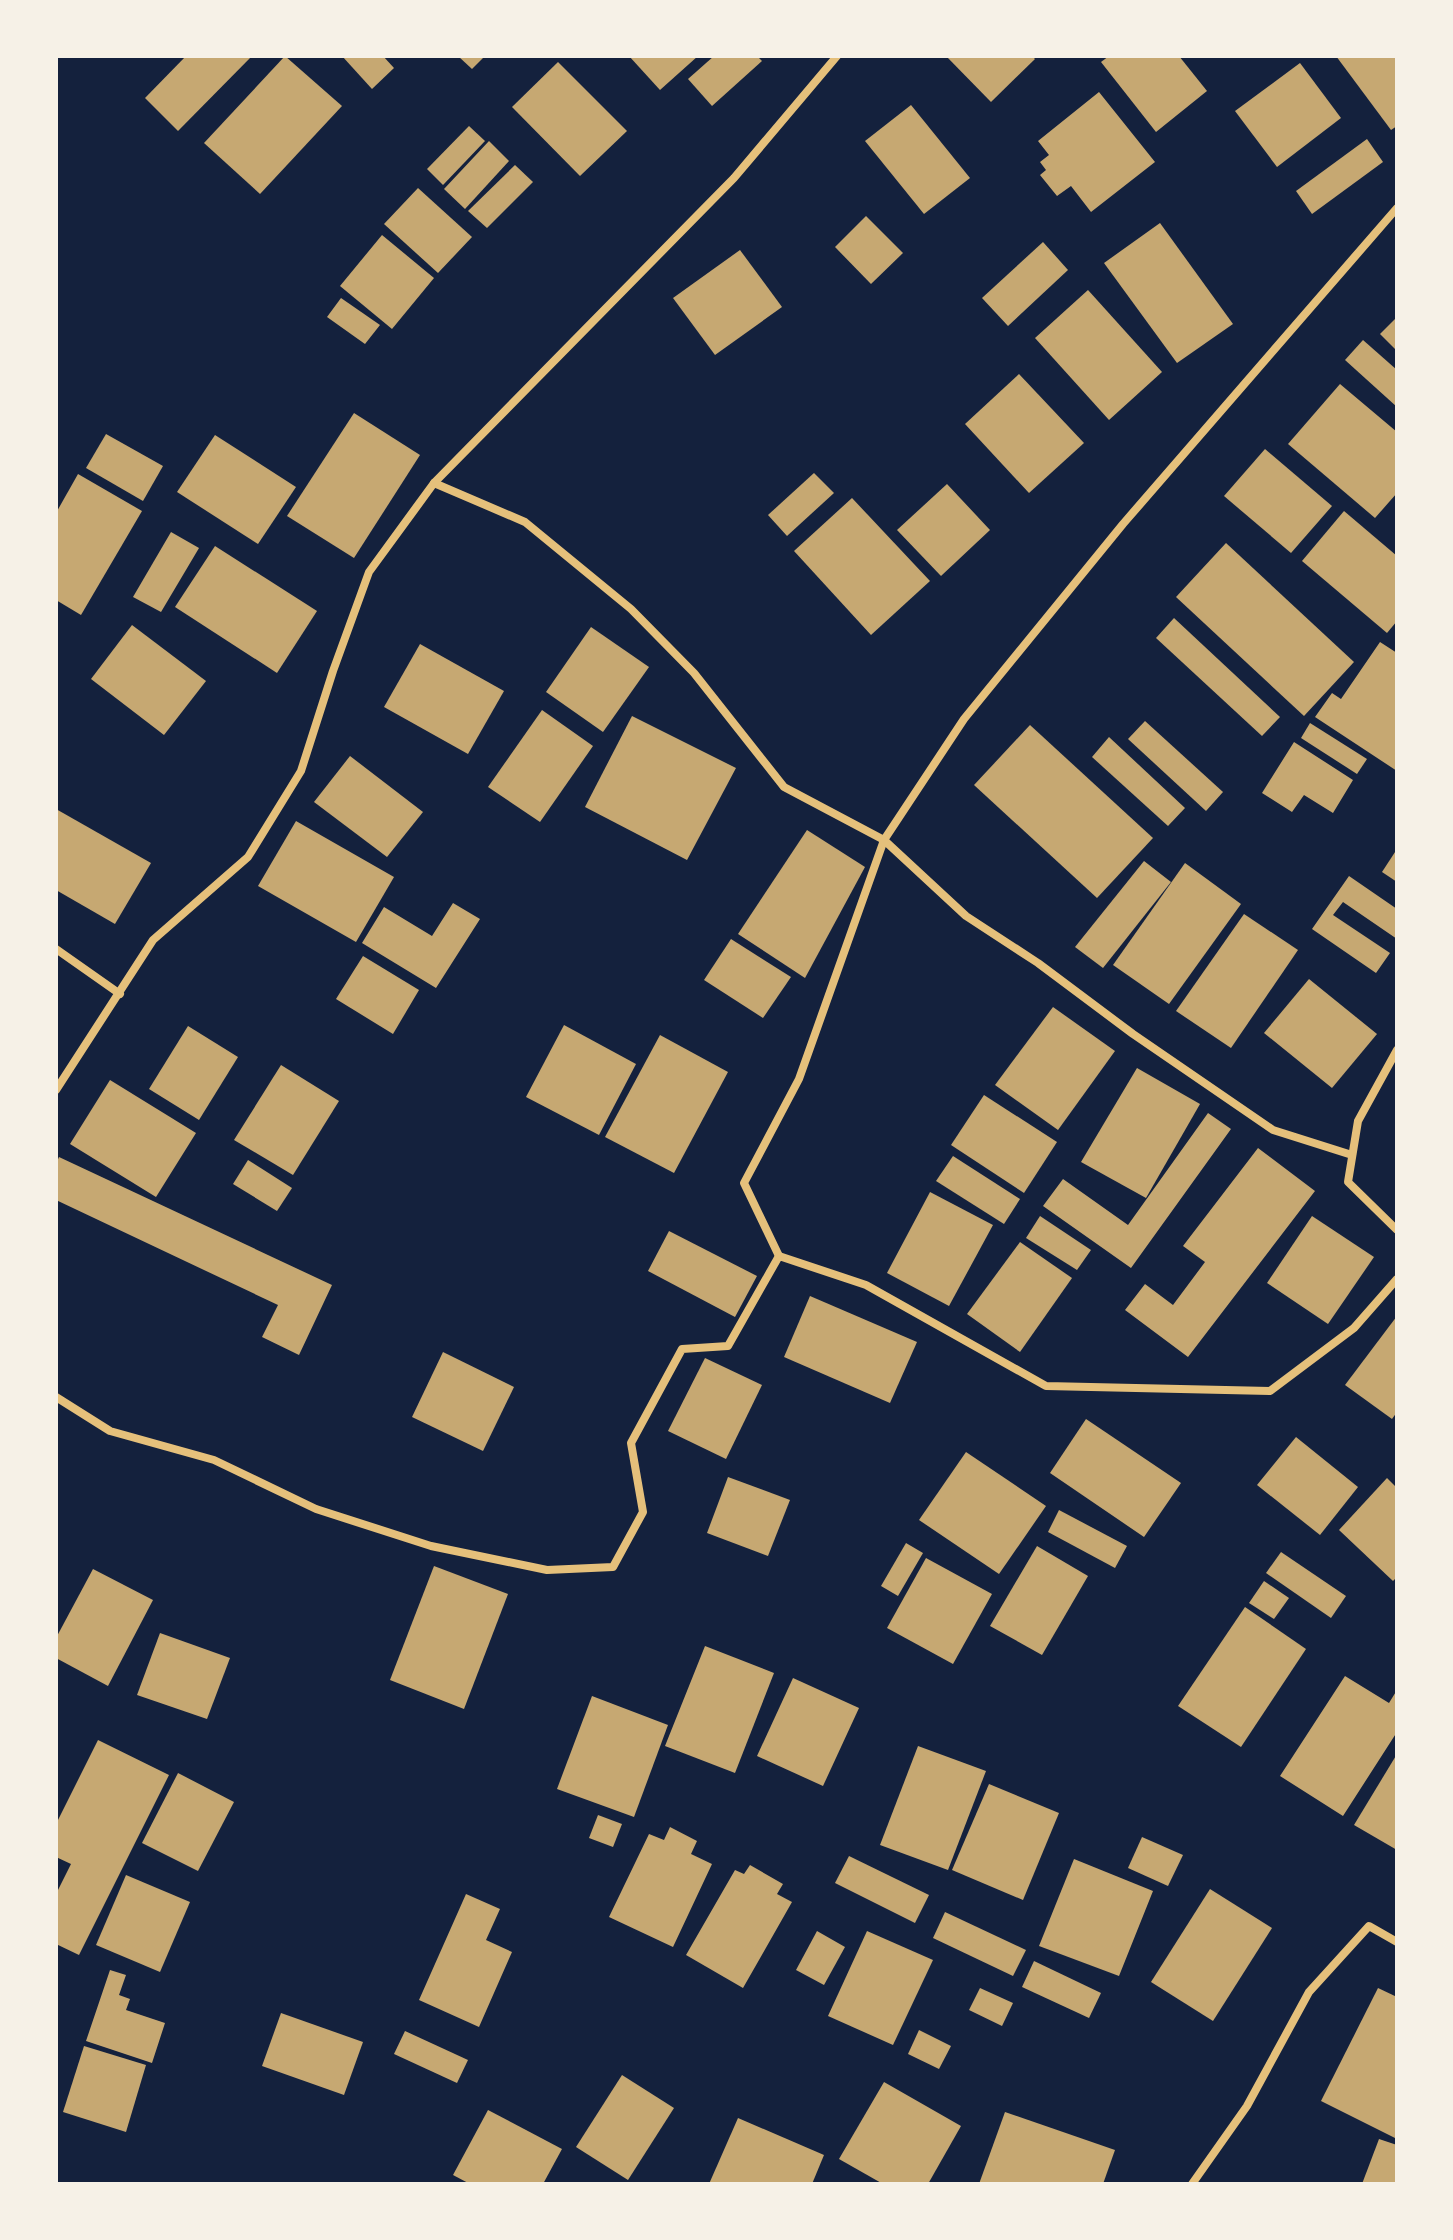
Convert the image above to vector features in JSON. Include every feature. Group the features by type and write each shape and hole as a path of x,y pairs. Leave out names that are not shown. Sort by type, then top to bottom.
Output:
{"street":[{"path":"56,1090 153,940 248,857 301,771 369,572 434,483 734,178 837,56"},
{"path":"1397,208 1123,524 964,719 884,840 799,1079 744,1183 779,1256 866,1285 1046,1386 1270,1391 1354,1328 1397,1279"},
{"path":"434,483 525,522 631,609 694,673 784,787 884,840 966,916 1038,963 1133,1034 1273,1130 1352,1155"},
{"path":"56,949 120,994"},
{"path":"1397,1050 1358,1121 1348,1182 1397,1230"},
{"path":"56,1397 110,1431 214,1460 316,1509 431,1546 547,1570 613,1567 643,1512 631,1443 682,1349 728,1346 779,1256"},
{"path":"1192,2184 1247,2106 1309,1992 1369,1926 1397,1942"}],"building":[{"path":"186,56 252,56 178,131 145,98"},
{"path":"285,56 342,106 260,194 204,143"},
{"path":"342,56 383,56 394,68 372,89"},
{"path":"458,56 485,56 472,69"},
{"path":"629,56 698,56 660,90"},
{"path":"714,56 757,56 762,61 712,106 688,79"},
{"path":"946,56 1032,56 1035,59 991,102"},
{"path":"1109,56 1179,56 1207,91 1156,132 1101,62"},
{"path":"1336,56 1397,56 1397,126 1391,130"},
{"path":"558,62 627,131 580,176 512,107"},
{"path":"1300,63 1341,118 1277,167 1235,111"},
{"path":"1099,92 1155,162 1091,212 1071,186 1057,196 1040,175 1046,170 1040,162 1049,155 1038,141"},
{"path":"911,105 970,178 924,214 865,141"},
{"path":"469,126 485,141 443,185 427,169"},
{"path":"1367,139 1383,162 1312,214 1296,191"},
{"path":"489,141 509,161 465,209 444,189"},
{"path":"515,165 533,182 487,228 468,211"},
{"path":"418,188 472,237 438,273 384,224"},
{"path":"866,216 903,253 871,284 835,247"},
{"path":"1160,223 1233,324 1177,363 1104,263"},
{"path":"382,235 434,278 392,329 340,286"},
{"path":"1043,242 1068,270 1008,326 982,298"},
{"path":"740,250 782,307 715,355 673,298"},
{"path":"1088,290 1162,372 1109,420 1035,338"},
{"path":"341,298 380,325 365,344 327,317"},
{"path":"1397,317 1397,351 1380,334"},
{"path":"1363,340 1397,370 1397,407 1345,360"},
{"path":"1019,374 1084,443 1029,493 965,424"},
{"path":"1340,384 1397,432 1397,493 1375,518 1288,444"},
{"path":"354,413 420,455 354,558 287,516"},
{"path":"106,434 163,466 143,501 86,468"},
{"path":"215,435 296,487 258,544 177,492"},
{"path":"1265,449 1332,506 1291,553 1224,496"},
{"path":"814,473 834,493 787,536 768,515"},
{"path":"78,474 142,511 81,615 56,600 56,513"},
{"path":"947,484 990,530 941,576 897,530"},
{"path":"852,498 930,581 871,635 794,551"},
{"path":"1344,511 1397,556 1397,621 1387,633 1302,561"},
{"path":"171,532 199,548 161,612 133,597"},
{"path":"1226,543 1354,662 1304,716 1176,597"},
{"path":"215,546 317,611 277,673 175,607"},
{"path":"1174,618 1280,717 1262,736 1156,638"},
{"path":"132,625 206,681 164,735 91,679"},
{"path":"591,627 649,667 603,732 546,692"},
{"path":"1380,642 1397,653 1397,771 1315,717 1332,693 1341,699"},
{"path":"420,644 504,691 468,754 384,707"},
{"path":"542,710 593,746 540,822 488,787"},
{"path":"632,716 736,768 687,860 585,807"},
{"path":"1145,721 1223,792 1206,811 1128,739"},
{"path":"1310,723 1367,759 1357,774 1301,738"},
{"path":"1030,725 1153,838 1097,898 974,785"},
{"path":"1109,737 1185,808 1168,826 1092,757"},
{"path":"1294,742 1353,780 1333,813 1304,795 1292,812 1262,793"},
{"path":"350,756 423,812 387,857 314,802"},
{"path":"56,809 151,863 115,924 56,890"},
{"path":"296,821 394,877 356,942 258,886"},
{"path":"807,830 865,867 805,978 738,934"},
{"path":"1397,849 1397,882 1382,872"},
{"path":"1144,861 1171,882 1103,968 1075,947"},
{"path":"1185,863 1241,904 1169,1004 1113,965"},
{"path":"1349,876 1397,909 1397,939 1343,902 1333,915 1390,953 1376,973 1312,929"},
{"path":"453,903 480,919 436,988 362,943 384,907 432,936"},
{"path":"1244,914 1298,950 1231,1048 1176,1011"},
{"path":"731,939 791,977 763,1018 704,980"},
{"path":"363,956 419,990 393,1034 336,999"},
{"path":"1309,979 1377,1034 1332,1088 1264,1033"},
{"path":"1053,1007 1115,1051 1058,1130 995,1085"},
{"path":"564,1025 636,1064 599,1135 526,1097"},
{"path":"188,1026 238,1057 199,1120 149,1089"},
{"path":"660,1035 728,1072 674,1173 605,1137"},
{"path":"281,1065 339,1101 293,1175 234,1140"},
{"path":"1137,1068 1200,1104 1146,1198 1081,1162"},
{"path":"110,1080 196,1133 156,1197 70,1144"},
{"path":"984,1095 1057,1142 1024,1193 951,1145"},
{"path":"1208,1113 1231,1129 1131,1268 1043,1206 1063,1179 1128,1225"},
{"path":"1258,1148 1315,1191 1188,1357 1125,1310 1145,1284 1173,1305 1205,1262 1183,1246"},
{"path":"953,1156 1020,1199 1004,1224 936,1181"},
{"path":"59,1157 332,1285 299,1355 262,1337 278,1305 56,1200 56,1164"},
{"path":"248,1160 292,1188 277,1211 233,1184"},
{"path":"930,1192 993,1225 949,1306 887,1273"},
{"path":"1040,1216 1091,1250 1077,1270 1026,1238"},
{"path":"1312,1216 1374,1257 1328,1324 1267,1283"},
{"path":"669,1231 757,1276 735,1317 648,1271"},
{"path":"1020,1242 1072,1278 1020,1352 967,1314"},
{"path":"810,1296 917,1342 890,1403 784,1357"},
{"path":"1397,1316 1397,1412 1392,1419 1345,1385"},
{"path":"443,1352 514,1387 483,1451 412,1417"},
{"path":"705,1358 762,1385 726,1459 668,1431"},
{"path":"1086,1419 1181,1483 1144,1537 1050,1473"},
{"path":"1296,1437 1358,1487 1320,1535 1257,1485"},
{"path":"966,1452 1046,1506 999,1574 919,1520"},
{"path":"728,1477 790,1500 768,1556 707,1533"},
{"path":"1387,1478 1397,1488 1397,1577 1393,1581 1339,1530"},
{"path":"1059,1510 1127,1546 1115,1568 1048,1532"},
{"path":"906,1543 923,1553 898,1596 881,1586"},
{"path":"1037,1546 1088,1576 1042,1655 990,1626"},
{"path":"1281,1552 1346,1596 1331,1618 1266,1573"},
{"path":"926,1558 992,1594 953,1664 887,1628"},
{"path":"434,1566 508,1594 464,1709 390,1680"},
{"path":"93,1569 153,1600 108,1686 56,1658 56,1638"},
{"path":"1264,1581 1289,1598 1274,1619 1249,1603"},
{"path":"1245,1607 1306,1649 1241,1747 1178,1706"},
{"path":"160,1633 230,1658 207,1719 137,1695"},
{"path":"705,1646 774,1673 735,1773 665,1746"},
{"path":"1345,1676 1389,1703 1397,1690 1397,1732 1343,1816 1280,1776"},
{"path":"793,1678 859,1708 823,1786 757,1756"},
{"path":"592,1696 668,1725 634,1817 557,1789"},
{"path":"98,1740 169,1775 79,1955 56,1944 56,1894 71,1864 56,1857 56,1824"},
{"path":"918,1746 986,1771 948,1870 880,1845"},
{"path":"1397,1754 1397,1850 1354,1825"},
{"path":"178,1773 234,1802 198,1871 142,1843"},
{"path":"989,1784 1059,1813 1023,1900 952,1870"},
{"path":"598,1815 622,1824 613,1847 589,1838"},
{"path":"670,1827 697,1841 691,1854 712,1864 673,1947 609,1917 649,1834 664,1840"},
{"path":"1142,1837 1183,1855 1168,1886 1128,1868"},
{"path":"849,1856 929,1895 915,1923 835,1883"},
{"path":"1074,1859 1153,1891 1119,1976 1039,1946"},
{"path":"750,1865 783,1884 777,1894 792,1902 743,1988 686,1955 735,1870 744,1874"},
{"path":"126,1875 190,1902 160,1972 96,1945"},
{"path":"1210,1889 1272,1928 1213,2021 1151,1982"},
{"path":"466,1894 500,1909 486,1940 512,1952 479,2027 419,2000"},
{"path":"945,1912 1026,1950 1013,1976 933,1938"},
{"path":"817,1931 845,1947 824,1985 796,1970"},
{"path":"867,1931 933,1960 893,2045 828,2016"},
{"path":"1034,1961 1101,1993 1089,2018 1022,1987"},
{"path":"110,1970 126,1975 119,1995 130,1999 126,2010 165,2023 152,2063 86,2041"},
{"path":"980,1988 1013,2003 1002,2026 969,2010"},
{"path":"1378,1988 1397,1997 1397,2139 1321,2101"},
{"path":"281,2013 363,2042 344,2095 262,2066"},
{"path":"919,2030 951,2046 939,2069 908,2054"},
{"path":"405,2031 468,2060 457,2083 394,2054"},
{"path":"84,2046 146,2065 126,2132 63,2112"},
{"path":"622,2075 674,2108 628,2180 576,2147"},
{"path":"884,2082 961,2126 928,2184 883,2184 839,2159"},
{"path":"488,2110 562,2149 543,2184 470,2184 453,2175"},
{"path":"1005,2112 1115,2150 1103,2184 979,2184"},
{"path":"738,2118 824,2155 812,2184 709,2184"},
{"path":"1379,2139 1397,2145 1397,2184 1362,2184"}]}
